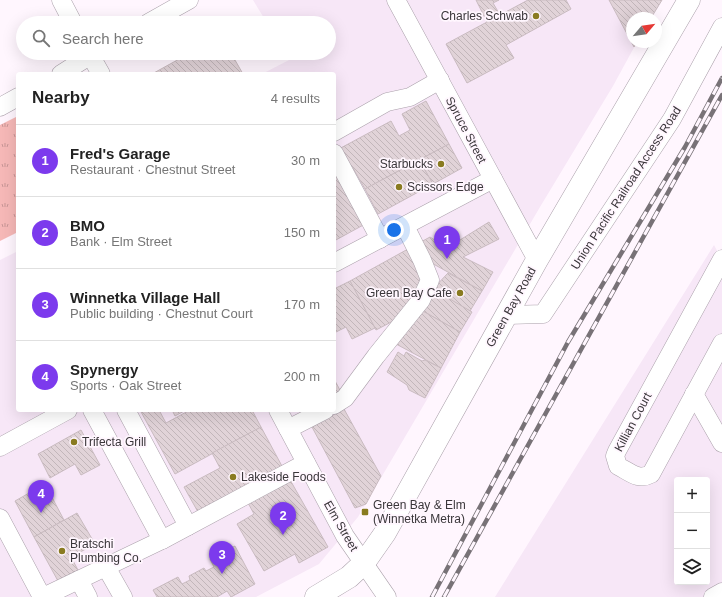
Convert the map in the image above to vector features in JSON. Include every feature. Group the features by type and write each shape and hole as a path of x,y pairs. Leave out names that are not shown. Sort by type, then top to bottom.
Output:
{"main road":[{"name":"Green Bay Road","path":"324,595 349,577 364,563 385,532 537,260 690,0"}],"street":[{"path":"61,0 69,16"},
{"path":"160,16 189,0"},
{"name":"Spruce Street","path":"396,0 537,260"},
{"name":"Union Pacific Railroad Access Road","path":"507,315 543,314 672,119 722,27"},
{"path":"64,72 82,60"},
{"path":"94,60 100,72"},
{"path":"336,131 387,102 410,97 440,80"},
{"path":"0,107 16,98"},
{"path":"336,157 380,239"},
{"path":"336,262 493,179"},
{"path":"336,404 345,398 376,356 421,300 430,280 422,260 404,226"},
{"name":"Killian Court","path":"720,267 617,451 615,456 618,466 642,478 651,474 722,343"},
{"path":"694,394 722,443"},
{"path":"0,447 64,412"},
{"path":"93,412 162,540"},
{"path":"127,412 188,526"},
{"name":"Elm Street","path":"279,412 345,536 364,563 383,595"},
{"path":"288,429 321,412"},
{"path":"0,518 42,597 162,540 306,463"},
{"path":"106,567 123,597"},
{"path":"79,580 88,597"},
{"path":"713,597 722,592"}],"shaded area":[{"path":"253,0 662,0 655,12 626,12 626,48 634,48 613,86 540,207 358,517 319,564 256,597 0,597 0,260 16,252 16,412 336,412 336,72 266,72 289,60 336,60 336,16 263,16"},
{"path":"714,245 722,260 722,597 495,597"}],"green space":[{"path":"16,117 16,233 0,241 0,125"}],"building":[{"path":"476,0 499,0 493,3 500,15 487,22"},
{"path":"528,0 566,0 571,9 506,45 514,58 467,83 446,44"},
{"path":"609,0 662,0 655,12 626,12 626,32"},
{"path":"177,60 235,60 242,72 156,72"},
{"path":"426,101 449,144 365,189 353,168 349,171 337,150 391,121 399,136 410,130 402,114"},
{"name":"Starbucks","path":"449,144 462,168 433,184 419,160"},
{"name":"Scissors Edge","path":"419,160 433,184 378,214 365,189"},
{"path":"336,166 367,223 336,240"},
{"path":"489,222 499,239 463,257 493,272 482,291 428,261 419,243 430,237 447,248"},
{"path":"408,249 424,278 397,319 376,330 350,281"},
{"name":"Green Bay Cafe","path":"448,273 482,291 470,311 432,290"},
{"path":"350,281 375,328 352,339 346,327 336,332 336,288"},
{"path":"435,294 441,298 443,295 472,312 460,332 421,310 429,296 432,298"},
{"path":"421,310 460,332 441,368 396,344"},
{"path":"398,352 404,356 406,352 422,361 425,360 441,368 425,398 409,390 407,385 387,372"},
{"path":"336,383 341,392 336,398"},
{"path":"344,409 381,476 366,504 355,508 312,427"},
{"path":"141,412 160,412 166,423 186,412 253,412 261,427 175,474"},
{"path":"173,412 182,412 175,416"},
{"name":"Lakeside Foods","path":"261,427 283,468 198,512 184,487 220,468 212,453"},
{"name":"Trifecta Grill","path":"81,430 100,465 81,475 75,464 50,478 38,454"},
{"path":"289,478 328,547 299,563 295,554 264,571 237,524 254,514 247,501"},
{"path":"45,484 64,520 34,537 15,501"},
{"name":"Bratschi Plumbing Co.","path":"77,513 95,544 71,557 78,570 58,581 34,537"},
{"path":"235,546 255,584 231,597 227,591 217,597 157,597 153,590 178,577 182,584 190,580 189,576 204,568 206,571 214,567 210,559"}],"railway":[{"path":"432,597 568,342 685,147 722,78"},
{"path":"444,597 722,95"}],"place":[{"name":"Charles Schwab","path":"536,16"},
{"name":"Starbucks","path":"441,164"},
{"name":"Scissors Edge","path":"399,187"},
{"name":"Fred's Garage","path":"447,259"},
{"name":"Green Bay Cafe","path":"460,293"},
{"name":"Trifecta Grill","path":"74,442"},
{"name":"Lakeside Foods","path":"233,477"},
{"name":"Green Bay & Elm (Winnetka Metra)","path":"365,512"},
{"name":"Spynergy","path":"41,513"},
{"name":"BMO","path":"283,535"},
{"name":"Bratschi Plumbing Co.","path":"62,551"},
{"name":"Winnetka Village Hall","path":"222,574"}]}
